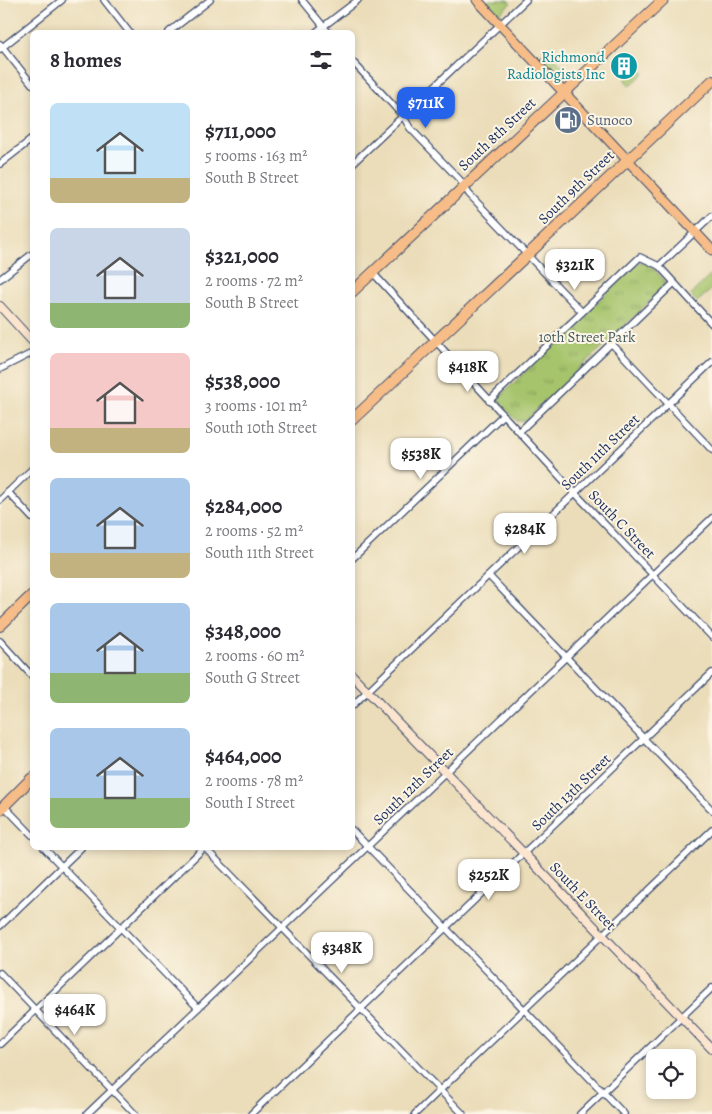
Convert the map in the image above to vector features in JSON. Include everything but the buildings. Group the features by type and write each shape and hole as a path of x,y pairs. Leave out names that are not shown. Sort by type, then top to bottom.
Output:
{"highway":[{"name":"South 8th Street","path":"355,289 663,0"},
{"name":"South 9th Street","path":"355,417 712,81"},
{"path":"0,626 30,597"},
{"path":"2,808 30,780"}],"main road":[{"path":"476,0 712,250"}],"street":[{"path":"30,82 1,47 62,0"},
{"path":"104,0 127,30"},
{"path":"172,30 210,0"},
{"path":"302,0 325,30 358,0"},
{"path":"355,161 526,0"},
{"path":"355,64 404,116 410,128 582,312"},
{"path":"0,164 30,141"},
{"path":"659,266 712,216"},
{"path":"0,279 30,256"},
{"path":"489,401 640,257 646,258 659,266 712,324"},
{"name":"South C Street","path":"373,273 489,401 712,637"},
{"path":"519,432 674,283"},
{"path":"0,306 30,339"},
{"path":"612,344 710,448"},
{"path":"0,369 30,354"},
{"name":"South 11th Street","path":"355,703 712,362"},
{"path":"355,556 503,416"},
{"path":"0,500 30,471"},
{"path":"8,492 30,516"},
{"name":"South 12th Street","path":"87,1114 712,518"},
{"path":"489,576 712,810"},
{"path":"0,641 30,674"},
{"name":"South 13th Street","path":"251,1114 712,673"},
{"name":"South E Street","path":"355,677 712,1049"},
{"path":"2,808 30,833"},
{"path":"415,1114 712,830"},
{"path":"355,833 624,1114"},
{"path":"46,850 198,1008"},
{"path":"0,926 79,850"},
{"path":"0,1044 203,850"},
{"path":"207,850 463,1114"},
{"path":"0,973 136,1114"},
{"path":"580,1114 712,988"}],"green space":[{"path":"489,0 508,0 511,3 499,14 487,2"},
{"path":"546,49 570,74 562,81 539,57"},
{"path":"636,64 644,73 630,86 625,80 636,70 634,67"},
{"name":"10th Street Park","path":"639,262 647,262 665,281 665,287 525,421 517,421 500,403 499,397"},
{"path":"712,274 712,289 697,302 690,295"}],"place":[{"name":"Richmond Radiologists Inc","path":"624,66"},
{"name":"Sunoco","path":"568,120"}]}
